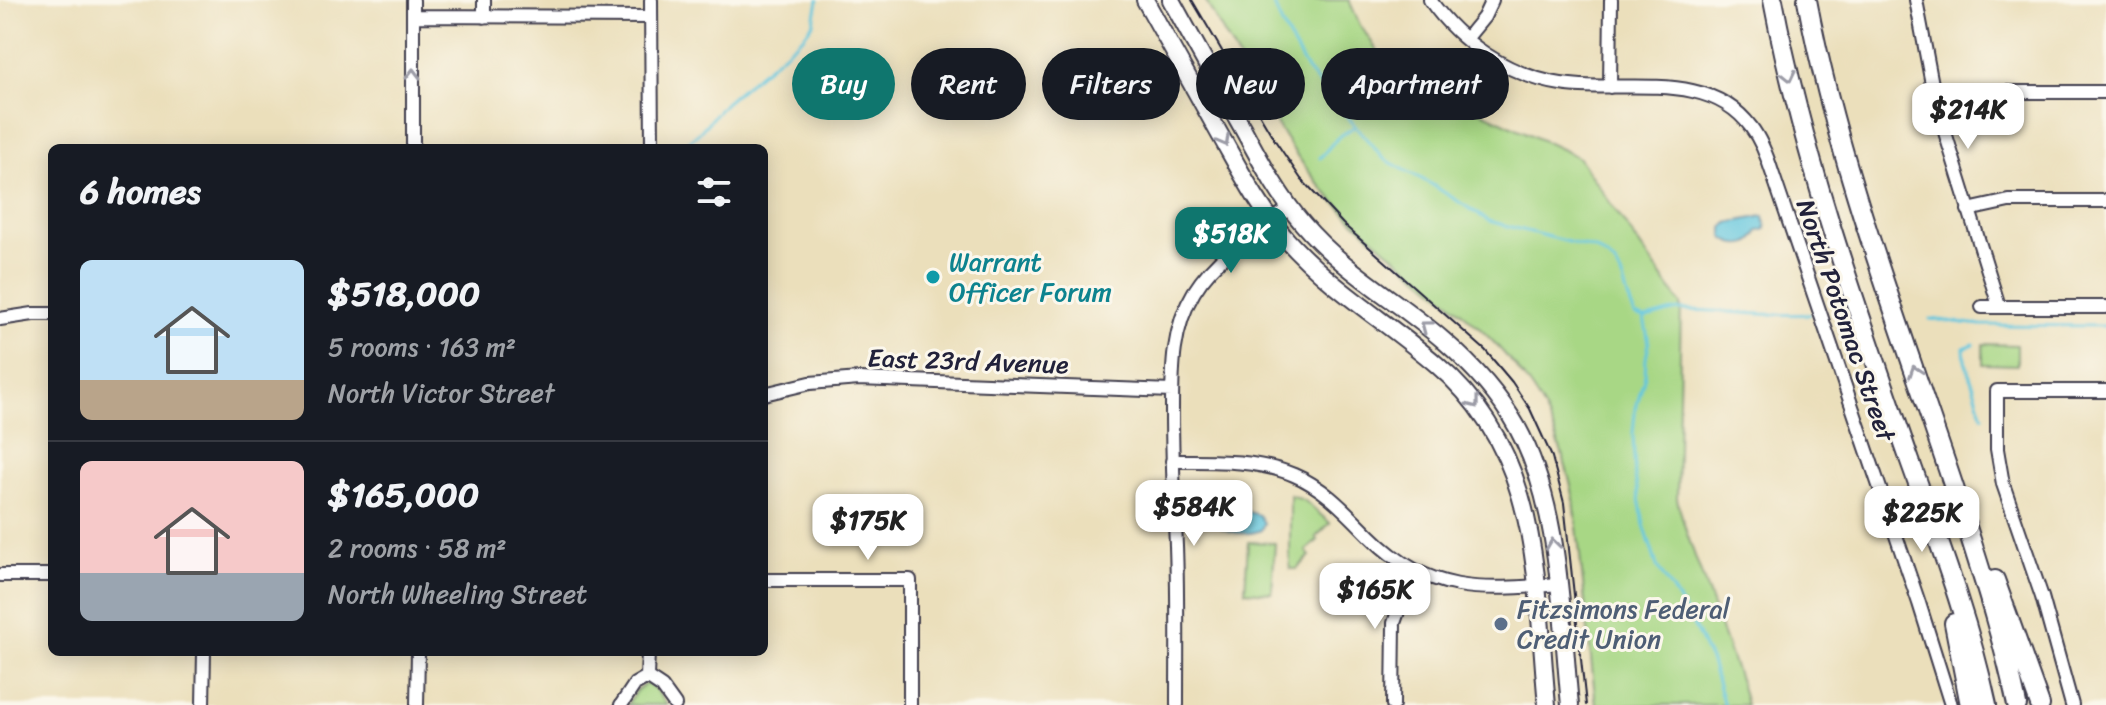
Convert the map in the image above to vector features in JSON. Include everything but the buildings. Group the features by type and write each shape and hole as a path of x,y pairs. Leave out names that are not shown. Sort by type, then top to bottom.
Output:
{"highway":[{"path":"1773,0 1814,172 1958,596 1987,705"},
{"path":"1807,0 1845,160 1995,617 2017,705"},
{"path":"1940,444 1998,587 2040,705"},
{"path":"1911,462 1955,624 1970,705"}],"main road":[{"path":"1145,0 1271,221 1320,273 1454,379 1487,420 1505,452 1523,501 1530,534 1547,705"},
{"path":"1171,0 1290,208 1338,259 1462,357 1505,408 1525,442 1544,493 1552,531 1570,705"}],"street":[{"path":"413,0 413,144"},
{"path":"484,0 484,17"},
{"path":"651,0 652,144"},
{"path":"1430,0 1466,39 1504,65 1532,77 1571,86 1610,87 1611,0"},
{"path":"1466,39 1484,17 1492,0"},
{"path":"1916,0 1935,100 1999,306"},
{"path":"413,16 651,17"},
{"name":"North Potomac Street","path":"1610,87 1687,90 1704,94 1735,110 1749,123 1758,138 1919,603 1951,705"},
{"path":"1935,100 1992,92 2106,92"},
{"path":"1968,210 2009,201 2106,201"},
{"path":"1177,705 1172,391 1177,332 1185,309 1204,279 1226,256 1290,208"},
{"path":"1982,307 2106,307"},
{"path":"0,310 48,314"},
{"path":"0,319 33,314"},
{"name":"East 23rd Avenue","path":"768,393 821,382 859,379 1172,391"},
{"path":"2072,705 2042,597 2003,484 1997,449 1997,391 2106,391"},
{"path":"1172,461 1255,464 1296,476 1330,496 1400,562 1443,582 1463,587 1491,588 1558,584"},
{"path":"1393,705 1394,623 1418,572"},
{"path":"0,575 48,575"},
{"path":"768,580 910,580 910,705"},
{"path":"203,705 204,656"},
{"path":"417,705 418,656"},
{"path":"647,677 648,656"},
{"path":"621,705 632,688 647,677"},
{"path":"647,677 657,681 675,705"}],"green space":[{"path":"1205,0 1349,0 1360,25 1376,48 1321,48 1321,120 1499,120 1578,157 1681,304 1677,499 1746,705 1596,705 1574,499 1562,452 1543,407 1522,375 1497,346 1351,218 1297,156 1274,120 1305,120 1305,48 1232,48"},
{"path":"1983,344 2017,345 2017,365 1983,364"},
{"path":"1290,495 1305,501 1330,523 1316,537 1318,540 1306,551 1310,556 1297,569 1290,569"},
{"path":"1248,542 1275,543 1272,593 1245,591"},
{"path":"646,683 654,688 667,705 627,705"}],"water":[{"path":"1764,216 1766,229 1758,231 1752,241 1737,244 1723,237 1723,228 1728,223"},
{"path":"1241,510 1259,515 1264,523 1261,530 1240,533 1220,527 1218,519 1224,513"}],"waterway":[{"path":"686,144 725,103 803,37 814,22 818,0"},
{"path":"1272,0 1307,70 1384,159 1489,221 1595,249 1619,270 1635,315 1644,318 1649,343 1633,433 1635,477 1644,525 1657,566 1692,622 1711,662 1724,705"},
{"path":"1320,158 1337,138 1355,126"},
{"path":"1644,318 1682,310 1810,314"},
{"path":"1930,319 1981,325 2106,326"},
{"path":"1974,344 1964,348 1965,360 1983,416"}],"tram line":[{"path":"1192,0 1301,179 1343,224 1485,350 1530,409 1552,457 1564,503 1586,705"}],"place":[{"name":"Warrant Officer Forum","path":"933,277"},
{"name":"Fitzsimons Federal Credit Union","path":"1501,624"}]}
